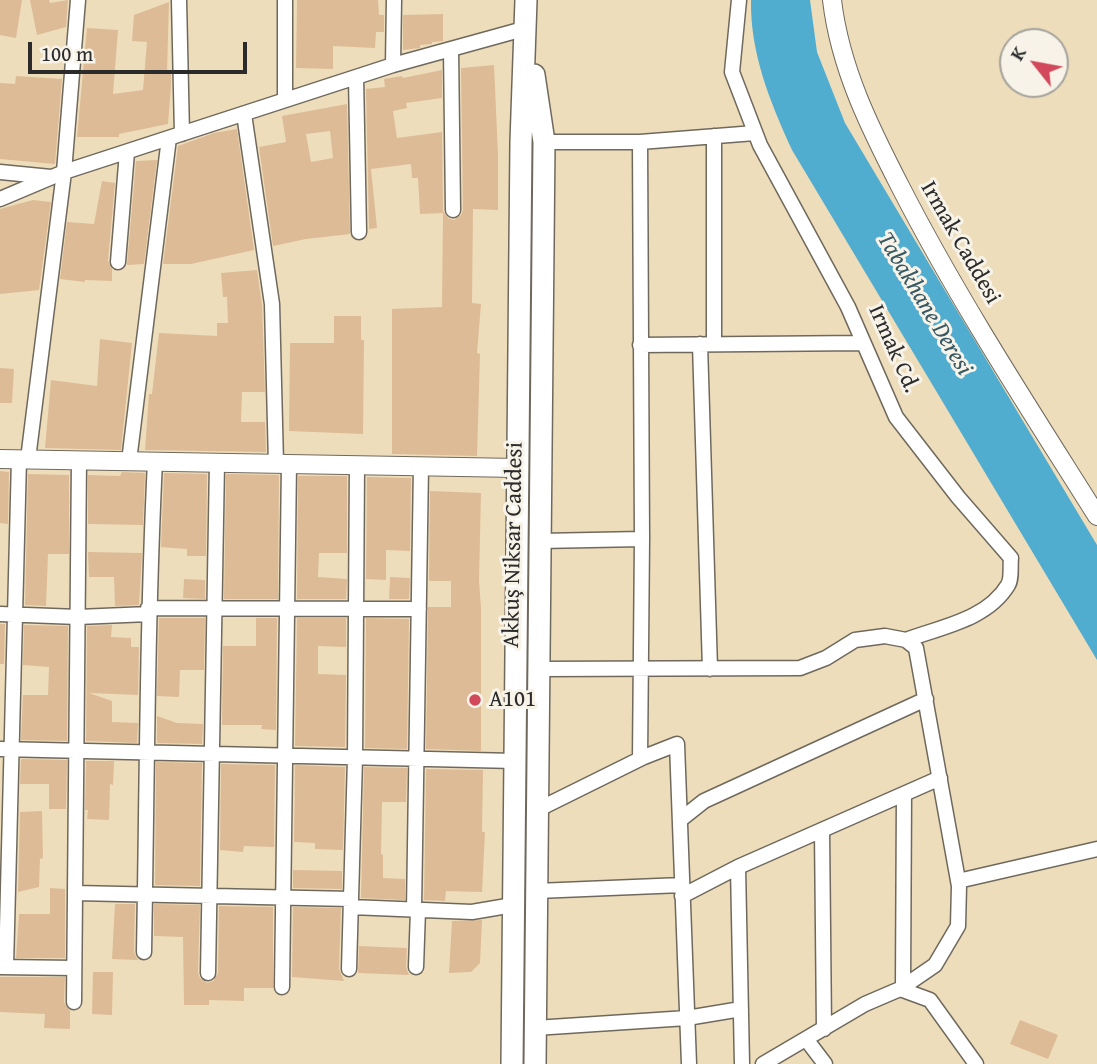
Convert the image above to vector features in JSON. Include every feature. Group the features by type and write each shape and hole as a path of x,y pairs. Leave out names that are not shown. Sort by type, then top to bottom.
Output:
{"main road":[{"name":"Akkuş Niksar Caddesi","path":"512,1064 521,142 526,0"},
{"name":"Akkuş Niksar Caddesi","path":"527,28 544,142 535,1064"}],"street":[{"path":"74,968 3,967 7,614 78,0"},
{"path":"129,461 176,136 179,0"},
{"path":"285,0 285,100"},
{"path":"393,65 394,0"},
{"name":"Irmak Cd.","path":"739,0 732,72 755,133 848,307 896,417 958,497 1011,558 1009,584 989,606 961,622 906,640"},
{"name":"Irmak Caddesi","path":"832,0 845,65 865,118 934,253 1097,516"},
{"path":"0,199 58,175 285,100 393,65 527,28"},
{"path":"451,49 453,210"},
{"path":"356,77 359,232"},
{"path":"244,114 272,304 282,464 287,608 282,986"},
{"path":"544,142 640,142 755,133"},
{"path":"710,669 707,344 714,136"},
{"path":"639,759 642,670 640,142"},
{"path":"118,262 127,152"},
{"path":"0,172 58,175"},
{"path":"640,345 863,343"},
{"path":"0,459 518,468"},
{"path":"74,1002 79,460"},
{"path":"144,952 149,753 148,611 155,461"},
{"path":"208,974 217,463"},
{"path":"349,969 355,758 357,465"},
{"path":"416,967 421,466"},
{"path":"540,541 642,539"},
{"path":"7,614 78,617 215,607 419,609"},
{"path":"539,669 800,668 826,658 855,640 885,636 906,640 916,648 958,881 958,926 935,965 901,987 865,1004 763,1064"},
{"path":"680,820 704,801 926,699"},
{"path":"537,810 639,759 677,744 689,1064"},
{"path":"6,749 515,761"},
{"path":"537,891 682,890 940,778"},
{"path":"901,987 904,794"},
{"path":"822,830 824,1029"},
{"path":"958,881 1097,849"},
{"path":"738,866 742,1064"},
{"path":"75,893 283,899 472,912 513,905"},
{"path":"901,987 930,1000 976,1064"},
{"path":"535,1028 687,1018 741,1009"},
{"path":"806,1039 825,1064"}],"water":[{"name":"Tabakhane Deresi","path":"751,0 810,0 817,52 845,123 1097,545 1097,660 792,150 763,77 754,39"}],"building":[{"path":"0,0 22,0 16,38 0,35"},
{"path":"30,0 49,0 50,3 68,0 66,27 37,35"},
{"path":"297,0 378,0 379,15 384,15 384,32 376,32 375,48 333,46 333,69 296,68"},
{"path":"169,2 167,72 171,72 171,86 168,124 119,134 119,137 77,137 87,28 118,30 113,94 143,90 147,42 132,41 134,15"},
{"path":"443,14 443,41 403,50 403,15"},
{"path":"494,65 498,210 473,209 472,303 481,304 477,353 480,354 477,456 392,454 392,309 442,307 443,213 420,214 418,178 412,178 411,164 371,169 377,228 369,229 366,89 385,87 384,79 442,70 442,98 406,103 407,108 393,111 397,138 442,132 443,211 448,218 454,220 463,210 461,68"},
{"path":"16,76 62,79 55,164 0,159 0,83 15,84"},
{"path":"347,104 350,234 273,246 259,147 286,142 282,116","holes":["330,131 333,158 311,162 306,134"]},
{"path":"237,129 254,250 191,264 163,264 178,146 214,133"},
{"path":"157,160 144,264 127,265 136,161"},
{"path":"102,181 115,183 108,261 112,269 112,281 60,279 67,222 94,224"},
{"path":"33,200 51,202 39,290 0,294 0,209"},
{"path":"257,270 262,305 265,392 242,392 241,422 265,422 266,452 145,450 149,394 152,394 159,333 217,336 217,323 228,323 227,297 223,297 221,273"},
{"path":"334,316 361,316 361,340 364,340 363,434 289,431 290,343 334,343"},
{"path":"100,339 132,343 121,450 45,448 51,380 97,386"},
{"path":"0,368 14,369 12,403 0,403"},
{"path":"0,471 9,472 8,524 0,523"},
{"path":"122,472 145,473 143,525 88,524 88,475 120,476"},
{"path":"164,473 207,474 206,556 187,556 187,549 161,547"},
{"path":"28,474 69,475 69,554 48,554 46,606 25,605"},
{"path":"226,474 279,475 278,599 224,599"},
{"path":"298,476 347,476 347,553 319,553 318,577 347,579 346,599 297,599"},
{"path":"367,477 411,478 410,551 386,550 386,580 366,579"},
{"path":"430,491 481,493 481,751 426,749 428,607 451,607 451,581 429,581"},
{"path":"88,552 142,553 139,605 115,606 114,577 89,577"},
{"path":"390,577 410,578 409,599 389,599"},
{"path":"184,579 205,580 205,599 183,598"},
{"path":"159,618 205,618 204,670 180,670 179,697 157,696"},
{"path":"256,618 277,618 276,730 261,729 262,725 222,725 223,646 256,646"},
{"path":"297,618 346,618 346,647 318,646 318,674 346,675 345,747 295,746"},
{"path":"366,618 409,619 407,749 365,748"},
{"path":"0,624 5,624 4,664 0,664"},
{"path":"24,625 68,626 67,741 21,740 23,695 48,695 49,667 23,665"},
{"path":"112,625 111,637 131,638 131,647 139,647 138,695 89,693 112,701 112,722 138,723 137,743 86,741 87,626"},
{"path":"157,716 177,723 203,724 202,744 157,743"},
{"path":"21,759 67,760 66,809 49,809 49,784 20,784"},
{"path":"86,761 114,761 109,820 87,819"},
{"path":"156,762 202,763 200,886 155,885"},
{"path":"221,764 275,765 274,847 244,846 243,852 220,850"},
{"path":"295,765 345,767 343,850 315,849 315,843 294,842"},
{"path":"364,767 407,768 406,802 382,802 381,854 383,878 405,879 405,900 361,898"},
{"path":"426,769 483,770 482,832 485,832 482,892 446,891 445,901 424,900"},
{"path":"42,811 43,858 40,859 39,887 18,892 20,812"},
{"path":"293,870 342,871 342,889 293,888"},
{"path":"50,888 65,889 65,958 16,958 19,914 50,914"},
{"path":"115,904 135,904 134,952 138,960 112,959"},
{"path":"154,904 200,905 198,973 207,983 213,981 218,973 219,906 273,907 273,988 244,988 244,1001 209,1000 209,1005 184,1005 183,937 154,936"},
{"path":"293,907 341,908 339,969 344,981 292,977"},
{"path":"482,920 480,963 471,972 449,973 452,921"},
{"path":"359,946 407,948 406,967 409,975 358,973"},
{"path":"93,972 113,972 112,1015 92,1014"},
{"path":"0,977 65,977 64,1002 70,1011 70,1029 44,1028 45,1014 0,1012"},
{"path":"1020,1020 1058,1035 1048,1059 1010,1044"}],"place":[{"name":"A101","path":"475,700"}]}
